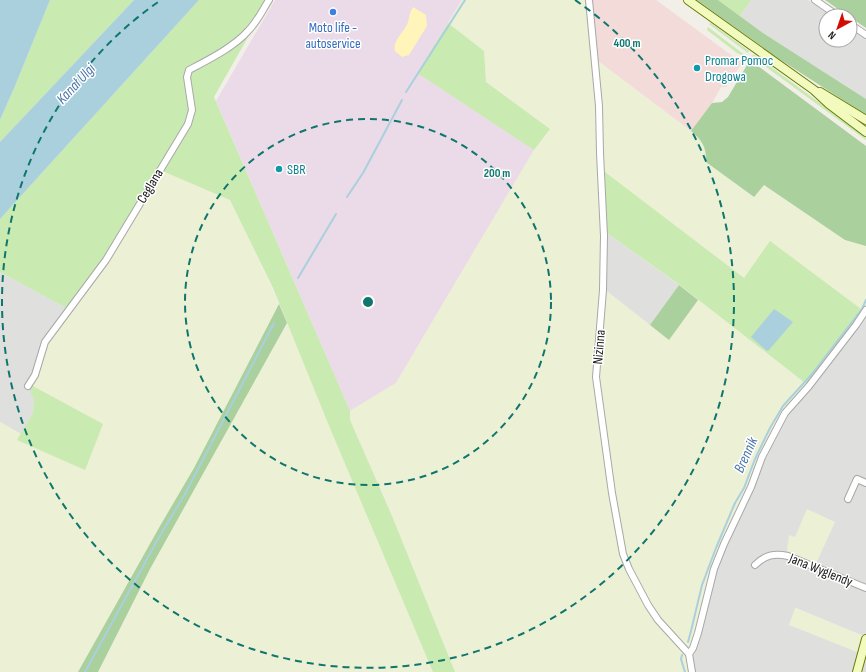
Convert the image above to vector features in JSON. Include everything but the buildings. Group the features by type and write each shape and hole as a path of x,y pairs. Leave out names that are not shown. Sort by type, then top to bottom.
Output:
{"main road":[{"path":"688,0 814,90 829,104 866,132"},
{"path":"814,90 822,92 866,120"},
{"path":"857,672 866,638"}],"street":[{"name":"Ceglana","path":"28,386 35,375 45,342 106,260 188,124 192,110 187,77 189,70 226,49 247,33 258,19 269,0"},
{"name":"Nizinna","path":"589,0 599,106 604,236 604,290 596,381 612,493 623,554 629,569 648,605 658,620 689,654"},
{"path":"816,0 827,8"},
{"path":"692,672 689,654 693,648 698,633 714,569 751,487 762,457 785,412 804,393 856,326 866,310"},
{"path":"848,499 857,479 866,483"},
{"name":"Jana Wyglendy","path":"755,565 762,558 780,554 866,588"}],"shaded area":[{"path":"275,0 462,0 417,73 534,150 396,383 350,411 216,101"},
{"path":"589,0 656,0 742,63 726,87 721,87 712,103 691,131 594,58"},
{"path":"751,0 808,0 820,8 818,8 818,48 858,48 858,34 866,40 866,99 763,33 740,16"},
{"path":"604,233 607,233 679,285 650,325 604,289"},
{"path":"0,272 70,310 34,399 33,413 21,434 0,422"},
{"path":"866,310 866,637 796,608 789,625 866,639 866,672 692,672 689,654 714,569 781,420"}],"green space":[{"path":"50,0 134,0 0,142 0,120"},
{"path":"199,0 269,0 214,97 350,411 350,420 392,516 455,672 433,672 330,428 273,288 230,200 160,170 106,260 70,310 0,272 0,219"},
{"path":"462,0 589,0 594,58 698,137 706,150 707,162 753,197 763,185 845,240 866,246 865,312 770,242 744,278 601,170 604,289 669,340 698,300 809,386 785,413 724,544 689,654 692,672 455,672 392,516 350,420 350,411 396,383 534,150 550,129 486,82 484,51 448,23"},
{"path":"697,0 718,0 763,33 866,99 866,115 773,55"},
{"path":"718,0 751,0 740,16"},
{"path":"825,0 866,0 866,28 858,22 858,8 836,8"},
{"path":"448,23 484,51 486,82 550,129 534,150 417,73"},
{"path":"711,23 749,51 748,53 709,24"},
{"path":"708,27 746,57 737,53 707,30"},
{"path":"753,55 866,137 866,140 751,56"},
{"path":"750,60 866,146 866,246 845,240 764,185 754,197 706,162 705,148 691,131 712,103 722,102 728,97"},
{"path":"601,169 744,278 770,241 865,312 809,386 677,283 607,233 604,233"},
{"path":"160,170 230,200 279,304 194,468 78,672 0,672 0,422 21,434 17,440 85,470 29,384 43,348"},
{"path":"679,285 698,300 669,340 650,325"},
{"path":"279,304 287,323 150,569 98,672 78,672 194,468"},
{"path":"287,323 433,672 98,672 150,569"},
{"path":"29,384 103,424 85,470 17,440 33,413 34,399 28,386"},
{"path":"807,509 835,522 815,566 788,554 787,551 789,535 795,537"},
{"path":"795,608 866,637 862,654 789,625"}],"sand":[{"path":"413,7 426,15 427,26 409,55 402,57 395,51 395,44 408,22"}],"water":[{"path":"0,0 50,0 0,120"},
{"name":"Kanał Ulgi","path":"134,0 199,0 0,219 0,142"},
{"path":"774,309 793,322 767,351 751,337"}],"waterway":[{"path":"406,92 465,0"},
{"path":"347,197 363,173 402,100"},
{"path":"298,278 336,214"},
{"name":"Brennik","path":"688,642 702,585 716,548 770,428 783,406 812,374 862,309 866,300"},
{"path":"85,672 158,539 185,494 274,323"},
{"name":"Brennik","path":"682,655 681,659 685,672"}],"place":[{"name":"Moto life - autoservice","path":"333,12"},
{"name":"Promar Pomoc Drogowa","path":"697,68"},
{"name":"SBR","path":"279,169"}]}
